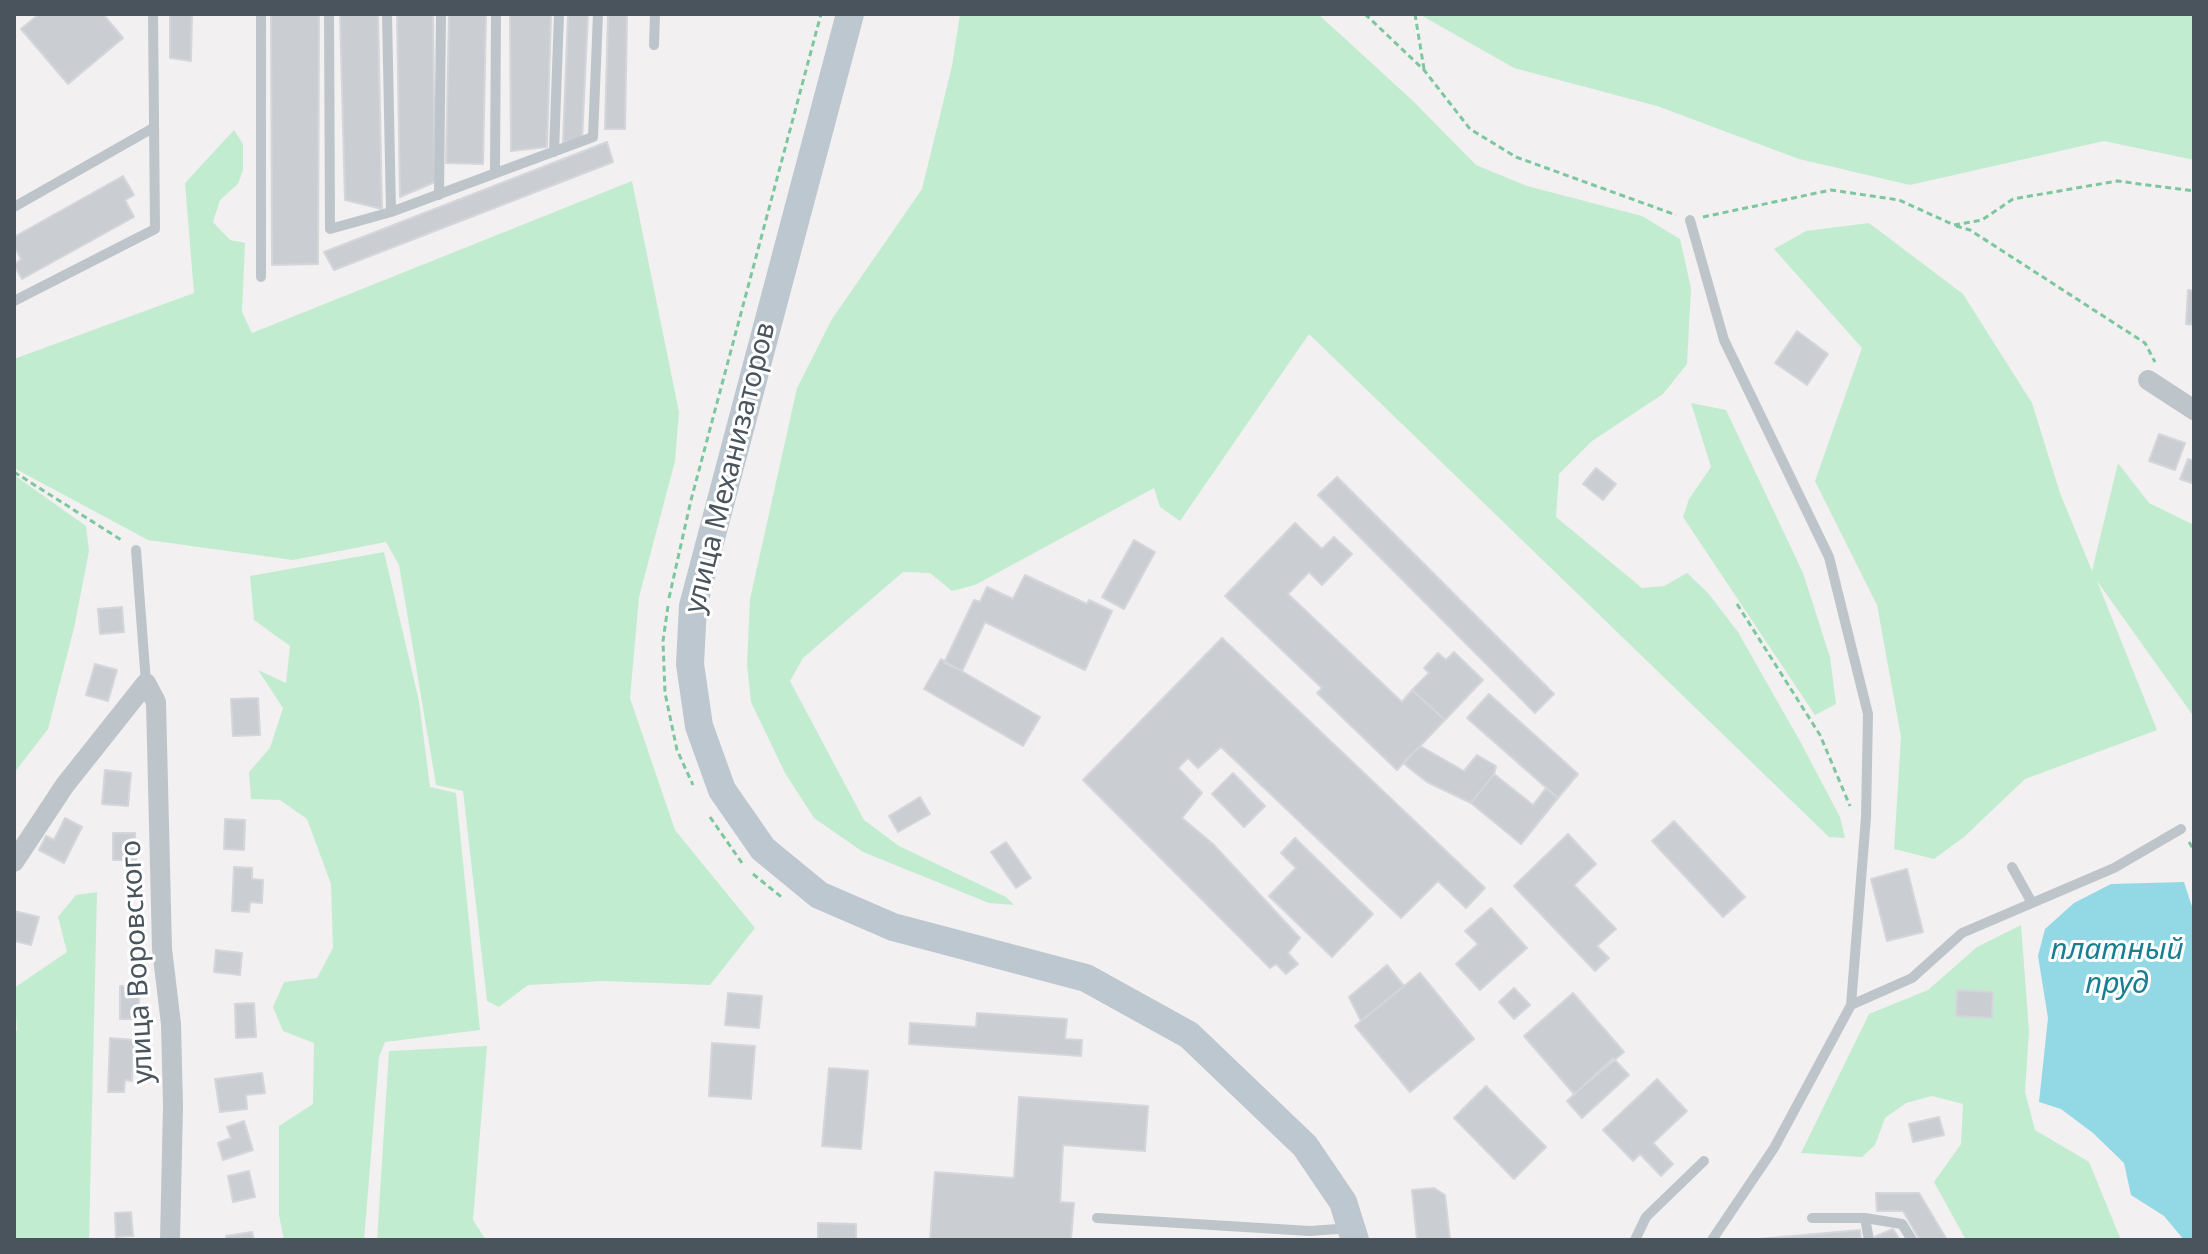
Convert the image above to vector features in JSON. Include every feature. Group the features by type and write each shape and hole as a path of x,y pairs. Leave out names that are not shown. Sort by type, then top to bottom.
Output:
{"main road":[{"name":"улица Механизаторов","path":"850,14 693,606 690,664 699,726 722,790 763,849 819,895 893,927 1086,978 1189,1035 1305,1146 1343,1202 1353,1234"}],"street":[{"path":"2153,373 2194,410"},
{"path":"14,862 65,785 146,683"},
{"name":"улица Воровского","path":"146,683 156,702 162,949 171,1024 170,1240"}],"lane":[{"path":"14,301 155,229 153,14"},
{"path":"261,14 261,277"},
{"path":"329,14 330,229 391,212 593,137 598,14"},
{"path":"387,14 391,212"},
{"path":"439,195 441,14"},
{"path":"495,171 496,14"},
{"path":"554,152 559,14"},
{"path":"654,45 655,14"},
{"path":"14,207 153,128"},
{"path":"1690,220 1724,340 1829,557 1868,714 1864,837 1851,1005 1774,1148 1712,1240"},
{"path":"136,550 146,683"},
{"path":"1851,1005 1912,978 1962,933 2114,868 2181,829"},
{"path":"2012,867 2032,903"},
{"path":"1635,1240 1646,1217 1704,1161"},
{"path":"1097,1218 1353,1234"},
{"path":"1812,1218 1865,1218 1902,1224 1912,1240"},
{"path":"1865,1218 1869,1240"}],"path":[{"path":"695,790 677,750 665,693 663,641 671,580 821,14"},
{"path":"1365,14 1424,70 1470,129 1516,157 1690,220 1831,190 1899,200 1970,230 2145,343 2153,373"},
{"path":"1415,14 1424,70"},
{"path":"1954,225 1982,220 2013,199 2117,181 2194,191"},
{"path":"14,472 136,550"},
{"path":"1737,604 1820,735 1864,837"},
{"path":"709,816 731,853 769,890 793,904"}],"green space":[{"path":"960,14 1318,14 1412,100 1476,165 1527,186 1642,216 1680,239 1691,288 1687,364 1663,394 1592,441 1559,474 1556,517 1642,588 1664,586 1687,573 1708,593 1738,632 1801,743 1840,817 1845,838 1829,837 1309,334 1180,521 1160,507 1154,488 975,585 952,591 930,573 903,572 803,658 790,681 864,820 899,846 1006,897 1014,905 989,903 863,852 814,818 785,773 751,702 747,664 750,599 797,388 832,319 922,189 952,66"},
{"path":"1419,14 2194,14 2194,160 2104,141 1910,185 1799,159 1657,106 1514,68"},
{"path":"234,130 243,144 243,170 238,184 220,200 213,222 230,240 245,243 242,312 252,333 632,181 679,412 675,461 639,597 630,698 675,830 755,928 710,985 604,981 528,985 499,1007 487,1001 463,791 436,785 399,565 386,542 293,560 148,540 14,468 14,359 194,293 185,183"},
{"path":"1869,223 1963,294 2032,403 2060,493 2092,571 2118,463 2149,503 2194,525 2194,717 2097,581 2157,730 2025,779 1964,837 1934,859 1894,849 1901,737 1877,605 1815,481 1862,348 1774,249 1806,231"},
{"path":"1691,403 1726,410 1803,573 1830,657 1836,704 1815,715 1683,517 1689,499 1711,467"},
{"path":"14,475 86,526 89,551 74,628 48,729 14,773"},
{"path":"384,552 419,701 430,787 456,793 480,1030 385,1042 379,1057 364,1240 284,1240 279,1215 279,1126 313,1104 314,1043 283,1031 273,1007 284,982 317,978 333,948 331,884 307,819 280,800 251,799 249,772 270,748 283,708 258,670 286,683 290,646 254,620 250,576"},
{"path":"97,892 89,1240 14,1240 14,1033 17,1030 14,988 67,952 58,917 76,895"},
{"path":"2021,925 2029,1031 2025,1092 2035,1130 2089,1162 2121,1240 1966,1240 1934,1182 1961,1144 1963,1104 1932,1096 1906,1103 1885,1118 1875,1145 1862,1157 1801,1153 1869,1014 1928,990 1977,947"},
{"path":"487,1046 473,1220 486,1240 377,1240 389,1051"}],"water":[{"name":"платный пруд","path":"2184,882 2194,913 2194,1240 2184,1240 2164,1216 2131,1195 2124,1163 2093,1133 2061,1109 2039,1102 2048,1018 2038,956 2045,929 2074,903 2111,884"}],"building":[{"path":"39,14 103,14 123,38 68,84 21,29"},
{"path":"170,14 192,14 191,61 170,58"},
{"path":"271,14 319,14 318,264 272,265"},
{"path":"340,14 378,14 382,209 345,200"},
{"path":"397,14 433,14 435,182 400,197"},
{"path":"449,14 486,14 483,164 446,163"},
{"path":"510,14 551,14 547,147 511,151"},
{"path":"568,14 588,14 582,140 563,142"},
{"path":"608,14 627,14 625,129 605,129"},
{"path":"607,142 613,162 334,270 324,252"},
{"path":"123,176 134,195 125,200 134,217 22,279 14,265 21,259 14,246 14,237"},
{"path":"2188,290 2194,291 2194,325 2186,324"},
{"path":"1797,331 1828,354 1807,385 1775,363"},
{"path":"2159,434 2185,443 2175,470 2149,461"},
{"path":"2188,459 2194,461 2194,484 2180,479"},
{"path":"1596,468 1616,484 1603,500 1583,484"},
{"path":"1337,477 1554,694 1535,713 1318,495"},
{"path":"1295,523 1322,549 1334,537 1352,554 1322,585 1309,572 1288,594 1402,702 1412,690 1445,720 1397,770 1317,693 1322,688 1225,596"},
{"path":"1134,540 1155,552 1124,609 1102,597"},
{"path":"1025,575 1087,604 1089,600 1112,611 1085,670 985,622 962,671 944,663 974,600 980,602 987,587 1013,599"},
{"path":"122,607 124,632 100,634 98,609"},
{"path":"1222,638 1485,888 1466,908 1438,881 1401,918 1221,747 1198,768 1188,758 1178,768 1202,793 1182,818 1213,844 1300,938 1288,953 1298,964 1286,974 1276,964 1270,968 1083,780"},
{"path":"1454,652 1483,680 1445,720 1412,690 1429,673 1424,668 1438,653 1446,660"},
{"path":"941,659 1040,717 1023,746 924,689"},
{"path":"95,664 117,670 108,701 86,695"},
{"path":"1489,694 1578,774 1558,798 1467,718"},
{"path":"258,698 260,735 233,736 231,699"},
{"path":"1420,746 1464,771 1477,755 1496,766 1494,774 1471,803 1427,782 1403,763"},
{"path":"105,770 131,773 128,806 102,804"},
{"path":"1233,773 1265,806 1244,827 1212,794"},
{"path":"1494,774 1533,805 1546,788 1558,798 1521,844 1471,803"},
{"path":"920,797 930,814 898,832 889,816"},
{"path":"65,818 82,827 64,863 39,850 46,836 54,840"},
{"path":"225,819 245,820 244,850 224,849"},
{"path":"1674,821 1745,897 1723,917 1652,841"},
{"path":"113,833 135,833 136,860 113,860"},
{"path":"1568,834 1596,864 1574,885 1616,929 1597,946 1609,958 1595,971 1514,886"},
{"path":"1295,838 1373,914 1332,957 1269,896 1296,868 1281,853"},
{"path":"1006,842 1031,878 1016,888 991,852"},
{"path":"234,867 252,868 252,879 263,880 262,903 250,902 249,912 232,911"},
{"path":"1907,869 1923,932 1887,941 1871,879"},
{"path":"1491,908 1527,948 1480,990 1456,964 1478,944 1465,931"},
{"path":"14,911 39,917 31,945 14,941"},
{"path":"216,950 242,953 240,975 214,972"},
{"path":"1387,965 1404,986 1361,1021 1349,997"},
{"path":"1420,973 1474,1039 1410,1092 1355,1026"},
{"path":"120,986 139,986 139,1019 120,1019"},
{"path":"1514,988 1530,1005 1514,1019 1499,1002"},
{"path":"1957,990 1993,992 1992,1018 1956,1016"},
{"path":"728,993 762,996 759,1028 725,1025"},
{"path":"1573,993 1624,1052 1574,1094 1524,1036"},
{"path":"254,1003 256,1037 236,1038 235,1004"},
{"path":"977,1013 1067,1019 1065,1039 1082,1040 1081,1056 909,1044 910,1023 976,1027"},
{"path":"110,1038 134,1040 132,1081 125,1080 124,1092 108,1092"},
{"path":"712,1043 755,1046 751,1099 709,1096"},
{"path":"1613,1058 1629,1075 1582,1118 1567,1101"},
{"path":"829,1068 868,1071 861,1149 822,1146"},
{"path":"262,1073 265,1093 246,1095 247,1109 220,1112 215,1079"},
{"path":"1657,1079 1687,1111 1653,1143 1673,1164 1661,1176 1640,1154 1633,1161 1603,1130"},
{"path":"1486,1086 1546,1147 1514,1179 1454,1118"},
{"path":"1019,1097 1148,1106 1145,1151 1063,1145 1060,1202 1074,1203 1071,1239 930,1240 935,1172 1014,1178"},
{"path":"1939,1117 1944,1135 1913,1142 1909,1124"},
{"path":"244,1121 253,1150 223,1160 218,1143 231,1138 227,1127"},
{"path":"249,1171 255,1197 233,1202 228,1176"},
{"path":"1434,1188 1445,1195 1450,1240 1417,1240 1412,1190"},
{"path":"1876,1193 1919,1193 1947,1240 1920,1240 1903,1211 1877,1211"},
{"path":"131,1212 133,1236 116,1237 115,1213"},
{"path":"818,1223 856,1224 856,1240 818,1240"},
{"path":"1893,1229 1900,1240 1872,1238"},
{"path":"1860,1230 1861,1240 1748,1240"},
{"path":"252,1232 254,1240 227,1240 226,1236"}]}
